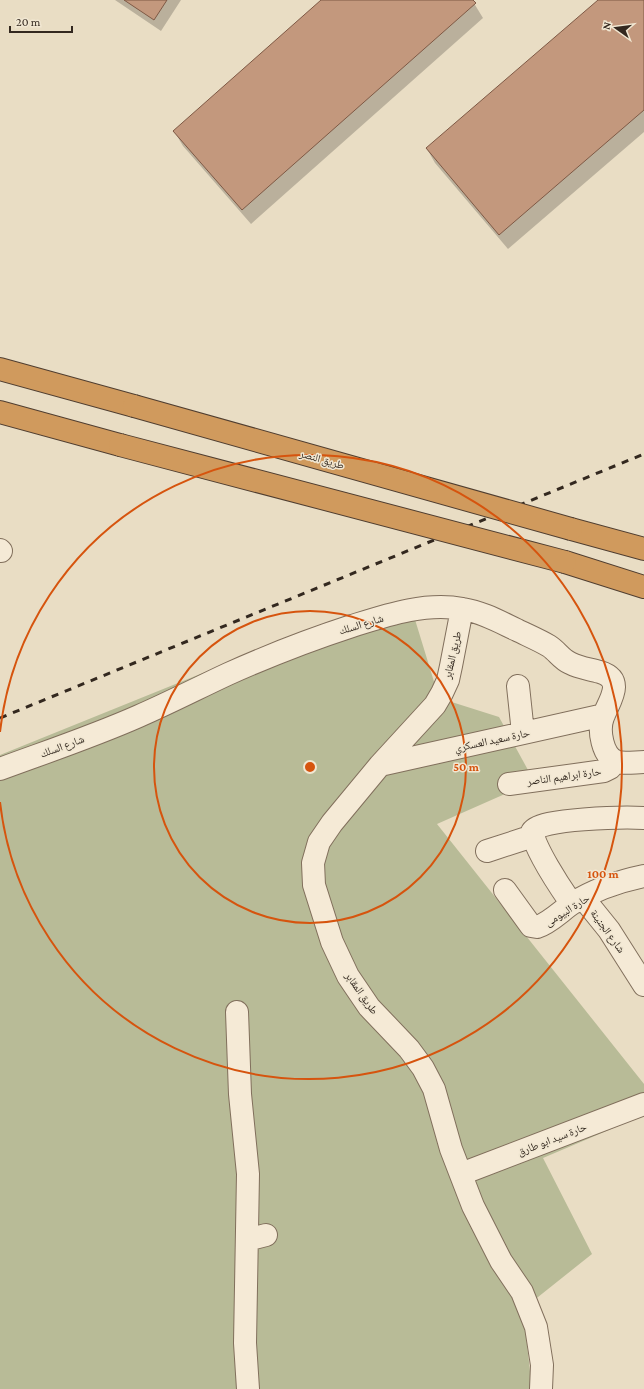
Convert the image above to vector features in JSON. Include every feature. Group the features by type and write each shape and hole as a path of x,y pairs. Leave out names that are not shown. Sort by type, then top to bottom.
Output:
{"highway":[{"name":"طريق النصر","path":"0,369 644,549"},
{"path":"0,412 565,562 644,587"}],"street":[{"name":"شارع السلك","path":"0,769 114,726 253,663 327,634 396,613 435,606 462,609 497,621 547,645 563,659 573,665 607,675 612,680 614,694 604,715 601,728 604,750 609,757 616,761"},
{"name":"طريق المقابر","path":"462,609 448,680 442,693 435,705 380,765 332,823 320,842 313,863 314,885 332,942 348,976 369,1007 409,1049 423,1068 434,1089 451,1149 473,1206 501,1261 522,1292 536,1327 542,1365 541,1389"},
{"path":"518,686 523,733"},
{"name":"حارة سعيد العسكري","path":"380,765 604,715"},
{"path":"616,761 644,762"},
{"name":"حارة ابراهيم الناصر","path":"509,784 604,771 610,768 616,761"},
{"path":"487,851 533,832 537,826 592,818 644,818"},
{"name":"شارع الجنينة","path":"533,832 547,866 567,897 571,902 583,900 588,904 609,930 644,986"},
{"name":"حارة البيومى","path":"505,890 531,926 534,927 540,926 574,902 601,889 644,876"},
{"path":"237,1012 240,1094 256,1238 245,1343 248,1389"},
{"name":"حارة سيد ابو طارق","path":"461,1174 644,1104"}],"green space":[{"path":"409,600 439,698 499,717 534,781 437,824 644,1084 644,1115 543,1158 592,1254 523,1309 532,1389 0,1389 0,755 230,662"}],"building":[{"path":"124,0 167,0 154,20"},
{"path":"321,0 473,0 476,3 242,210 173,131"},
{"path":"598,0 644,0 644,110 499,235 426,148"}],"railway":[{"path":"0,718 644,454"}]}
